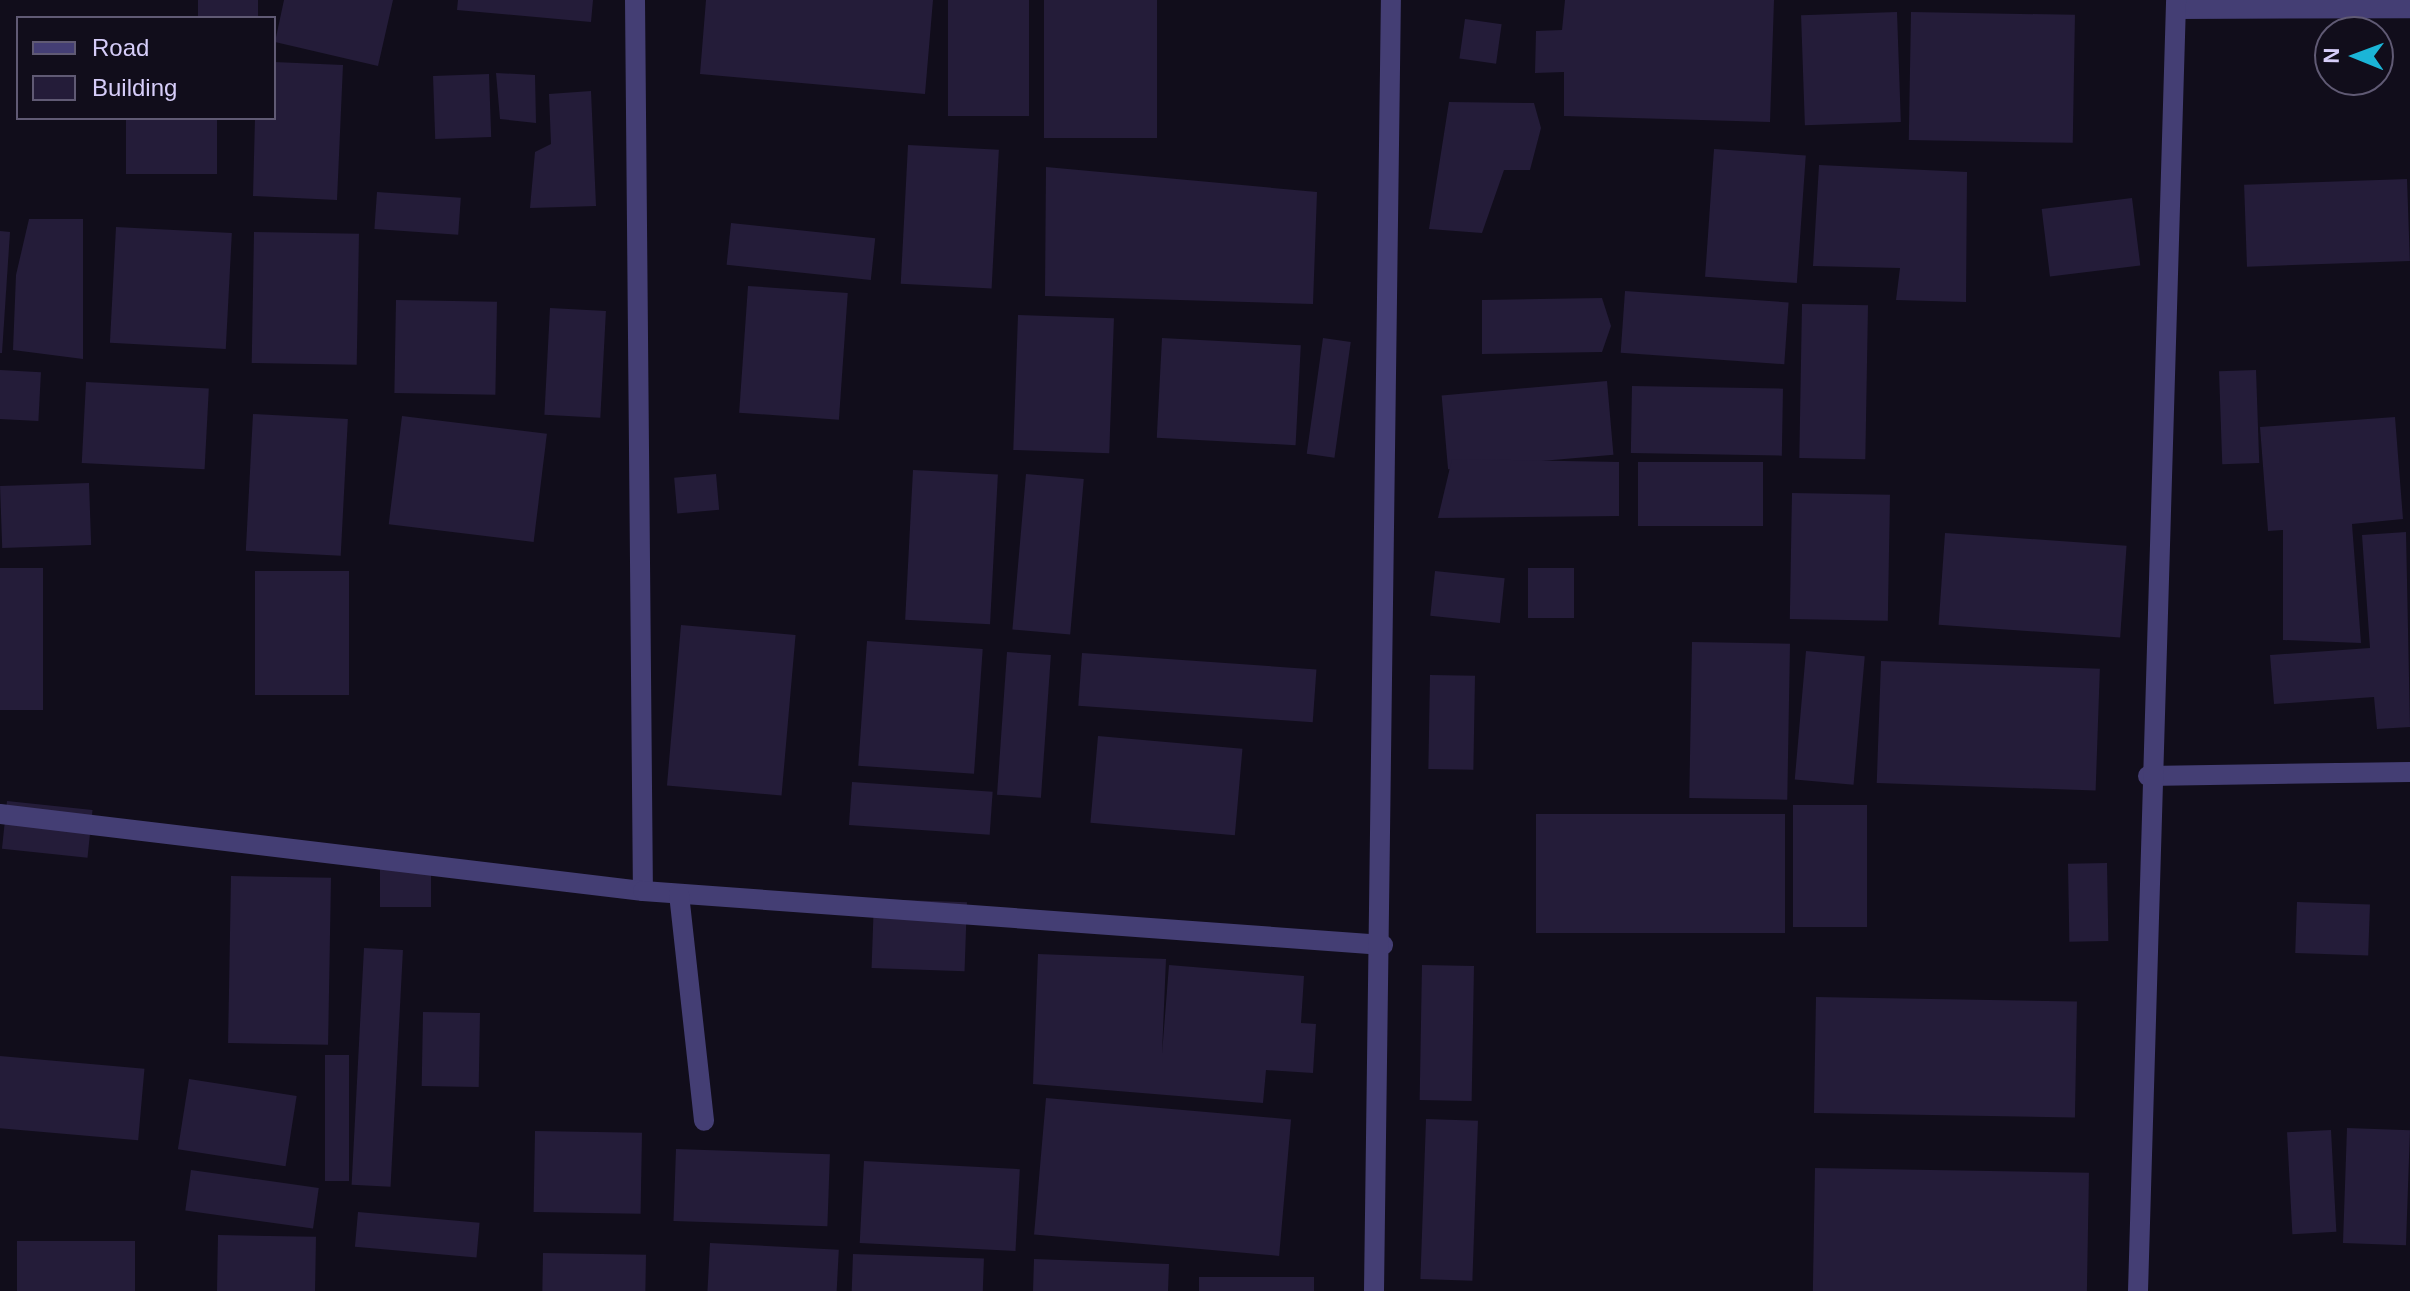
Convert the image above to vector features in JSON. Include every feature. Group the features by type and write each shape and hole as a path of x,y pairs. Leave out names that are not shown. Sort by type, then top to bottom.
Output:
{"street":[{"path":"635,0 643,891"},
{"path":"1374,1291 1383,945 1391,0"},
{"path":"2138,1291 2148,776 2176,5 2410,8"},
{"path":"2148,776 2410,772"},
{"path":"0,814 643,891 1383,945"},
{"path":"679,894 704,1121"}],"building":[{"path":"198,0 258,0 258,16 198,16"},
{"path":"284,0 393,0 378,66 276,42"},
{"path":"458,0 593,0 591,22 457,10"},
{"path":"706,0 933,0 925,94 700,74"},
{"path":"948,0 1029,0 1029,116 948,116"},
{"path":"1044,0 1157,0 1157,138 1044,138"},
{"path":"1565,0 1774,0 1770,122 1564,116 1564,72 1535,73 1536,31 1562,30"},
{"path":"1897,12 1901,122 1805,125 1801,15"},
{"path":"1911,12 2075,15 2073,143 1909,140"},
{"path":"1465,19 1502,24 1496,64 1459,59"},
{"path":"276,62 343,65 337,200 253,196 255,120 276,120"},
{"path":"496,73 535,75 536,123 500,119"},
{"path":"489,74 491,137 435,139 433,76"},
{"path":"591,91 596,206 530,208 535,152 551,144 549,94"},
{"path":"1449,102 1534,103 1541,128 1530,170 1504,170 1482,233 1429,229"},
{"path":"126,120 217,120 217,174 126,174"},
{"path":"908,145 999,150 992,289 901,284"},
{"path":"1714,149 1806,155 1797,283 1705,277"},
{"path":"1819,165 1967,172 1966,302 1896,300 1900,268 1813,266"},
{"path":"1046,167 1317,192 1313,304 1045,296"},
{"path":"2407,179 2410,261 2247,267 2244,185"},
{"path":"377,192 461,198 458,235 374,229"},
{"path":"2132,198 2140,265 2050,277 2042,209"},
{"path":"29,219 83,219 83,359 13,350 16,275"},
{"path":"731,223 875,238 871,280 727,265"},
{"path":"116,227 232,233 226,349 110,343"},
{"path":"0,231 10,232 2,353 0,353"},
{"path":"254,232 359,234 357,365 252,363"},
{"path":"748,286 848,293 839,420 739,413"},
{"path":"1625,291 1789,302 1784,364 1621,353"},
{"path":"1602,298 1611,326 1602,352 1482,354 1482,300"},
{"path":"396,300 497,302 495,395 394,393"},
{"path":"1802,304 1868,305 1865,459 1799,458"},
{"path":"550,308 606,311 600,418 544,415"},
{"path":"1018,315 1114,318 1109,453 1013,450"},
{"path":"1162,338 1301,345 1296,445 1157,438"},
{"path":"1323,338 1351,342 1334,458 1307,454"},
{"path":"0,370 41,372 38,421 0,419"},
{"path":"2256,370 2259,463 2222,464 2219,371"},
{"path":"1607,381 1613,455 1448,469 1442,395"},
{"path":"86,382 209,388 205,469 82,463"},
{"path":"1632,386 1783,389 1782,456 1631,453"},
{"path":"253,414 348,419 341,556 246,551"},
{"path":"402,416 547,434 534,542 389,524"},
{"path":"2395,417 2403,519 2352,524 2361,643 2283,640 2283,530 2268,531 2260,427"},
{"path":"1452,459 1619,462 1619,516 1438,518"},
{"path":"1638,462 1763,462 1763,526 1638,526"},
{"path":"913,470 998,474 990,624 905,620"},
{"path":"716,474 719,510 677,514 674,478"},
{"path":"1026,474 1084,479 1070,634 1012,629"},
{"path":"89,483 91,545 2,548 0,486"},
{"path":"1792,493 1890,495 1888,621 1790,619"},
{"path":"2406,532 2410,727 2377,729 2374,697 2274,704 2270,655 2370,648 2362,535"},
{"path":"1945,533 2127,546 2120,637 1939,625"},
{"path":"0,568 43,568 43,710 0,710"},
{"path":"1528,568 1574,568 1574,618 1528,618"},
{"path":"255,571 349,571 349,695 255,695"},
{"path":"1435,571 1505,578 1500,623 1430,616"},
{"path":"681,625 796,635 782,795 667,785"},
{"path":"867,641 983,649 974,774 858,766"},
{"path":"1692,642 1790,644 1787,800 1689,798"},
{"path":"1806,651 1865,656 1854,785 1795,780"},
{"path":"1007,652 1051,655 1041,798 997,795"},
{"path":"1082,653 1316,669 1313,722 1078,706"},
{"path":"1881,661 2100,669 2096,791 1877,783"},
{"path":"1430,675 1475,676 1473,770 1428,769"},
{"path":"1098,736 1242,749 1235,835 1090,823"},
{"path":"852,782 993,792 990,835 849,825"},
{"path":"7,801 93,810 88,858 2,849"},
{"path":"1793,805 1867,805 1867,927 1793,927"},
{"path":"1536,814 1785,814 1785,933 1536,933"},
{"path":"380,863 431,863 431,907 380,907"},
{"path":"2107,863 2108,941 2069,942 2068,864"},
{"path":"231,876 331,878 328,1045 228,1043"},
{"path":"874,899 967,902 965,971 872,968"},
{"path":"2297,902 2370,905 2368,956 2295,953"},
{"path":"364,948 403,950 391,1187 352,1185"},
{"path":"1038,954 1166,959 1162,1054 1169,965 1304,976 1301,1023 1316,1024 1313,1073 1266,1070 1263,1103 1033,1084"},
{"path":"1422,965 1474,966 1472,1101 1420,1100"},
{"path":"1816,997 2077,1002 2075,1118 1814,1113"},
{"path":"423,1012 480,1013 479,1087 422,1086"},
{"path":"325,1055 349,1055 349,1181 325,1181"},
{"path":"0,1056 144,1069 138,1140 0,1128"},
{"path":"189,1079 297,1096 286,1166 178,1149"},
{"path":"1046,1098 1291,1119 1279,1256 1034,1234"},
{"path":"1426,1119 1478,1121 1472,1281 1420,1279"},
{"path":"2347,1128 2410,1130 2406,1245 2343,1243"},
{"path":"2331,1130 2336,1232 2292,1234 2287,1132"},
{"path":"535,1131 642,1133 641,1214 534,1212"},
{"path":"676,1149 830,1154 827,1226 673,1221"},
{"path":"864,1161 1020,1169 1015,1251 860,1243"},
{"path":"1815,1168 2089,1173 2087,1291 1813,1291"},
{"path":"191,1170 319,1188 313,1229 185,1211"},
{"path":"358,1212 480,1223 476,1257 355,1247"},
{"path":"218,1235 316,1237 315,1291 217,1291"},
{"path":"17,1241 135,1241 135,1291 17,1291"},
{"path":"710,1243 839,1250 837,1291 707,1291"},
{"path":"543,1253 646,1255 645,1291 542,1291"},
{"path":"853,1254 984,1259 983,1291 852,1291"},
{"path":"1034,1259 1169,1264 1168,1291 1033,1291"},
{"path":"1199,1277 1314,1277 1314,1291 1199,1291"}]}
